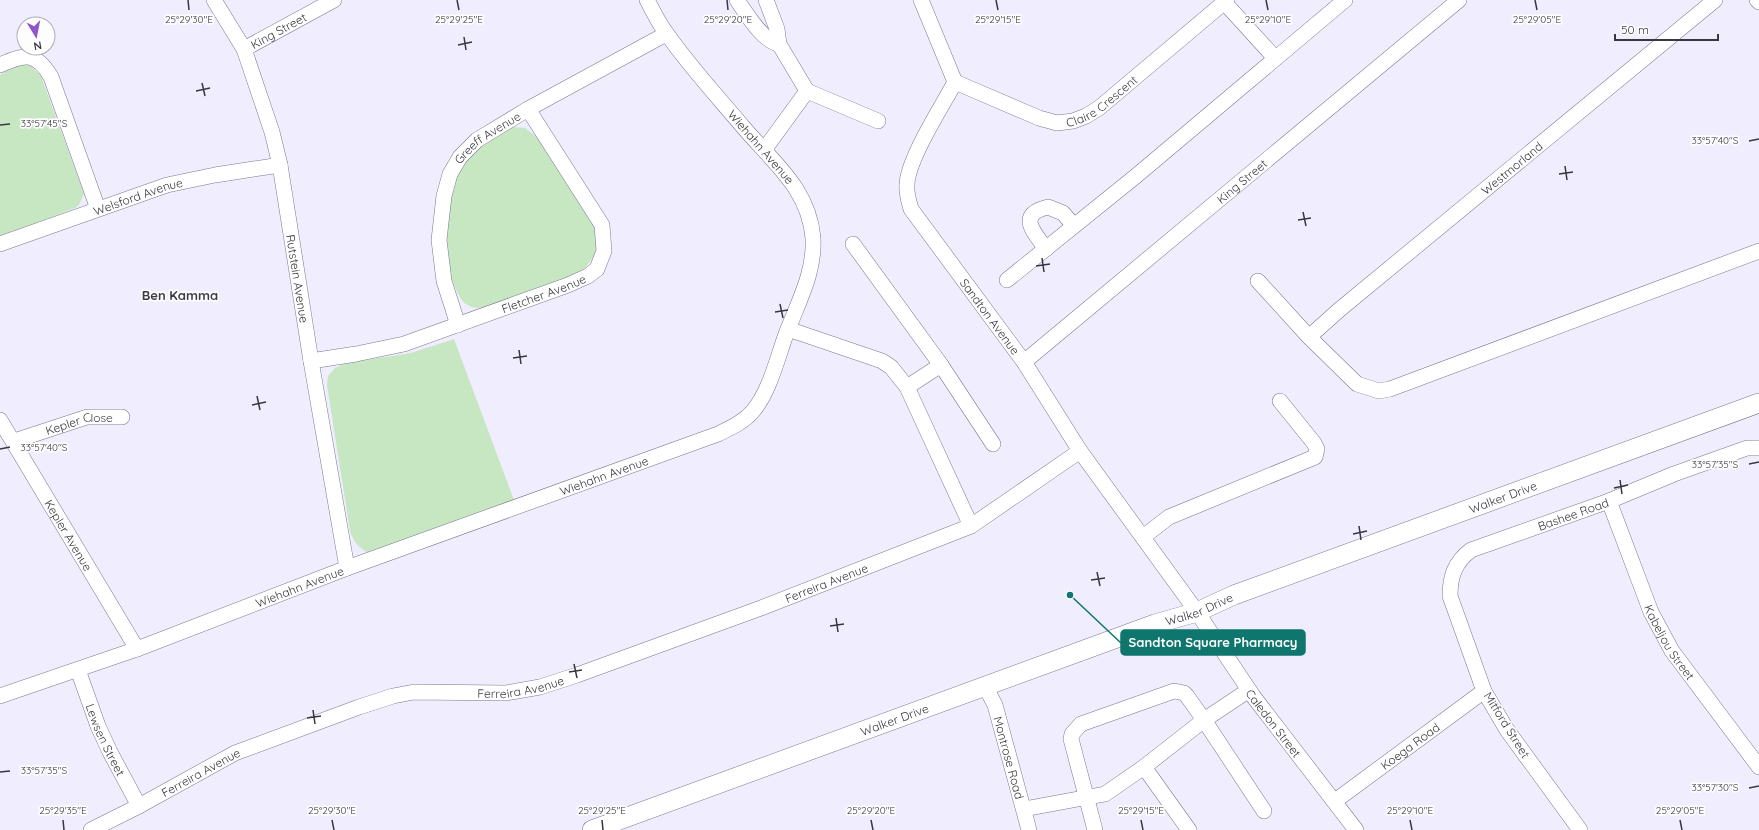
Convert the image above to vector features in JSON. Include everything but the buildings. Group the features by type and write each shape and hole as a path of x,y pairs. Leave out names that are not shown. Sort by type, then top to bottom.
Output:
{"street":[{"name":"Rutstein Avenue","path":"214,0 244,49 272,132 280,165 311,361 347,568"},
{"name":"King Street","path":"244,49 334,0"},
{"name":"Wiehahn Avenue","path":"0,696 137,649 347,568 718,434 740,423 753,412 762,398 788,329 802,299 811,270 813,238 809,219 800,194 785,172 764,150 666,34 647,0"},
{"path":"737,0 770,42 780,44"},
{"path":"766,0 777,29 780,44 807,91 878,121"},
{"path":"921,0 955,82"},
{"path":"1007,280 1345,0"},
{"name":"King Street","path":"1024,362 1459,0"},
{"name":"Westmorland","path":"1309,337 1345,304 1715,0"},
{"path":"1225,1 1275,58"},
{"name":"Claire Crescent","path":"955,82 1039,118 1057,124 1073,122 1099,108 1225,1"},
{"name":"Greeff Avenue","path":"458,325 444,280 439,240 444,196 450,174 460,157 477,140 528,109 666,34"},
{"path":"0,65 28,56 39,60 46,68 51,77 98,209"},
{"name":"Sandton Avenue","path":"955,82 919,148 909,171 907,184 908,198 911,209 1024,362 1080,451 1197,612"},
{"path":"764,150 807,91"},
{"name":"Fletcher Avenue","path":"311,361 356,354 404,344 582,279 597,269 601,259 604,242 602,225 528,109"},
{"name":"Welsford Avenue","path":"0,244 167,185 215,175 280,165"},
{"path":"1046,249 1031,228 1029,221 1032,214 1039,209 1048,207 1063,213 1074,226"},
{"path":"853,244 941,365 993,444"},
{"path":"1258,281 1309,337 1357,384 1379,390 1390,389 1759,251"},
{"path":"788,329 882,361 891,367 907,387 971,526"},
{"path":"907,387 941,365"},
{"path":"1143,537 1169,517 1315,457 1317,449 1314,443 1280,401"},
{"name":"Walker Drive","path":"592,830 1155,624 1197,612 1242,593 1759,402"},
{"name":"Kepler Close","path":"14,441 87,417 122,417"},
{"name":"Kepler Avenue","path":"0,420 14,441 137,649"},
{"name":"Bashee Road","path":"1459,563 1463,556 1471,550 1608,501 1674,474 1748,448 1759,448"},
{"name":"Ferreira Avenue","path":"92,830 235,753 393,696 414,692 506,693 540,687 761,608 971,526 1080,451"},
{"name":"Kabeljou Street","path":"1608,501 1651,612 1672,651 1759,766"},
{"name":"Mitford Street","path":"1459,563 1451,579 1450,596 1484,691 1507,730 1580,830"},
{"name":"Caledon Street","path":"1197,612 1249,690 1356,830"},
{"name":"Lewsen Street","path":"78,670 107,746 139,806"},
{"name":"Montrose Road","path":"985,686 994,706 1029,830"},
{"path":"1024,809 1105,794 1144,767 1204,720 1249,690"},
{"path":"1095,830 1071,740 1072,734 1081,724 1174,691 1184,693 1204,720 1264,811"},
{"name":"Koega Road","path":"1335,801 1484,691"},
{"path":"1144,767 1190,830"}],"green space":[{"path":"25,64 31,66 41,76 84,194 79,205 75,208 0,237 0,75 13,66"},
{"path":"514,127 525,128 536,136 596,227 598,248 593,258 585,268 575,274 487,307 479,308 468,306 462,300 454,285 445,256 444,242 452,191 459,172 473,153 486,142"},
{"path":"454,339 514,500 370,554 357,545 350,531 327,385 328,376 335,368 346,363 411,353"}],"place":[{"name":"Sandton Square Pharmacy","path":"1070,595"}],"district":[{"name":"Ben Kamma","path":"180,295"}]}
